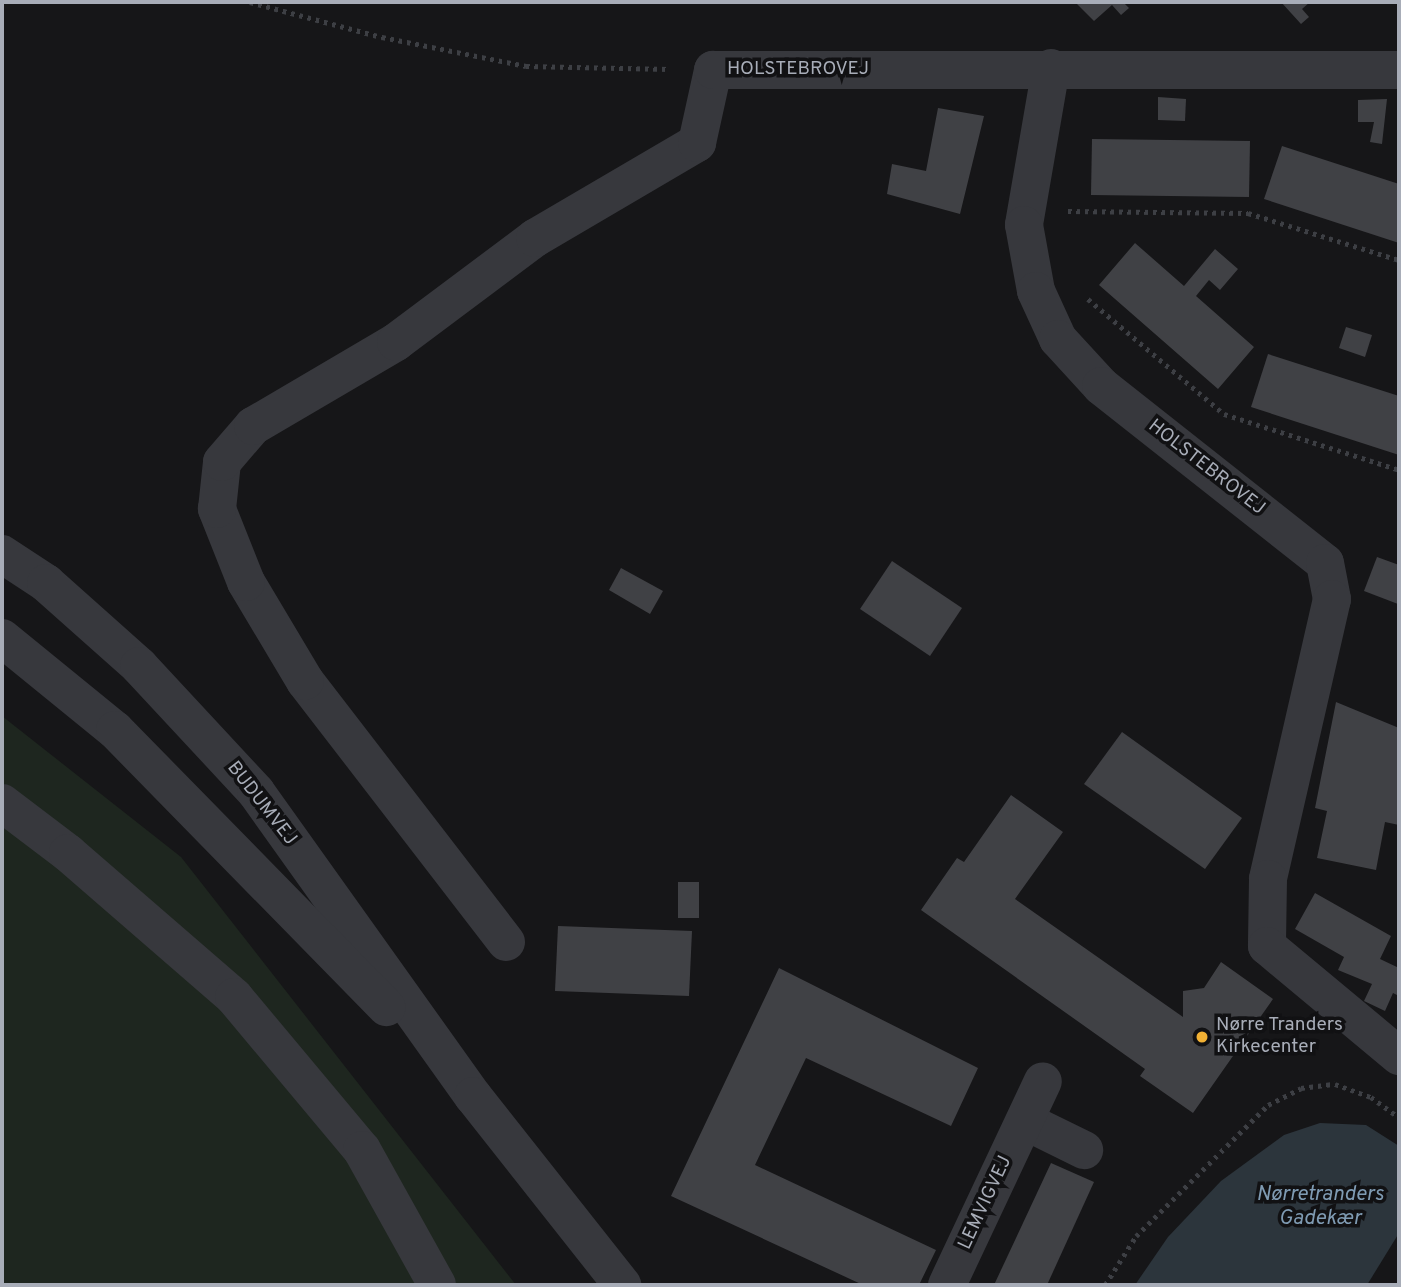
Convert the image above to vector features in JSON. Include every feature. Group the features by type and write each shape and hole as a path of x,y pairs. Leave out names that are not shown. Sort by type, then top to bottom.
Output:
{"street":[{"name":"HOLSTEBROVEJ","path":"1051,68 1024,225 1036,291 1058,339 1101,386 1325,563 1332,598 1268,879 1266,946 1399,1056"},
{"name":"HOLSTEBROVEJ","path":"713,71 1051,68 1399,71"},
{"path":"506,942 305,681 259,604 217,509 222,462 253,426 396,342 536,238 697,143 713,71"},
{"name":"BUDUMVEJ","path":"2,554 46,583 139,666 256,792 473,1096 622,1285"},
{"name":"BUDUMVEJ","path":"2,638 115,730 473,1096"},
{"path":"2,803 68,853 234,997 362,1150 437,1285"},
{"name":"LEMVIGVEJ","path":"947,1285 1043,1081"},
{"path":"1025,1121 1084,1150"}],"path":[{"path":"250,2 382,37 526,66 713,71"},
{"path":"1058,210 1248,213 1399,260"},
{"path":"1084,296 1224,414 1399,470"},
{"path":"1105,1285 1136,1236 1268,1105 1301,1088 1335,1084 1371,1097 1399,1117"}],"shaded area":[{"path":"2,716 181,857 516,1285 2,1285"}],"water":[{"name":"Nørretranders Gadekær","path":"1320,1123 1366,1125 1399,1146 1399,1233 1367,1285 1135,1285 1168,1237 1221,1181 1284,1135"}],"building":[{"path":"1075,2 1123,2 1129,8 1121,15 1112,5 1094,21"},
{"path":"1281,2 1310,2 1302,9 1309,17 1301,24"},
{"path":"1158,97 1186,99 1185,121 1158,120"},
{"path":"1387,99 1382,144 1370,142 1374,122 1358,122 1358,100"},
{"path":"938,108 984,116 960,214 887,194 892,164 926,171"},
{"path":"1092,139 1250,141 1249,197 1091,195"},
{"path":"1282,146 1399,184 1399,243 1264,199"},
{"path":"1135,243 1184,286 1215,249 1238,269 1220,290 1209,280 1196,296 1254,347 1218,389 1099,285"},
{"path":"1346,327 1372,335 1365,357 1339,348"},
{"path":"1268,354 1399,396 1399,455 1251,407"},
{"path":"1377,557 1399,565 1398,604 1364,591"},
{"path":"892,561 962,608 930,656 860,609"},
{"path":"621,568 663,591 650,614 609,590"},
{"path":"1336,702 1399,728 1399,825 1385,822 1376,870 1317,858 1327,811 1315,808"},
{"path":"1122,732 1242,818 1205,869 1084,784"},
{"path":"1011,795 1063,832 1015,899 1183,1017 1183,991 1204,988 1221,962 1273,999 1193,1113 1140,1076 1145,1069 921,910 957,858 964,862"},
{"path":"678,882 699,882 699,918 678,918"},
{"path":"1315,893 1391,936 1380,959 1399,968 1399,996 1393,993 1385,1011 1364,1001 1372,984 1338,970 1344,957 1295,929"},
{"path":"558,926 692,931 689,996 555,991"},
{"path":"779,968 978,1068 951,1126 806,1058 755,1165 936,1250 919,1285 863,1285 671,1196"},
{"path":"1051,1163 1094,1182 1047,1285 994,1285"}],"place":[{"name":"Nørre Tranders Kirkecenter","path":"1202,1037"}]}
